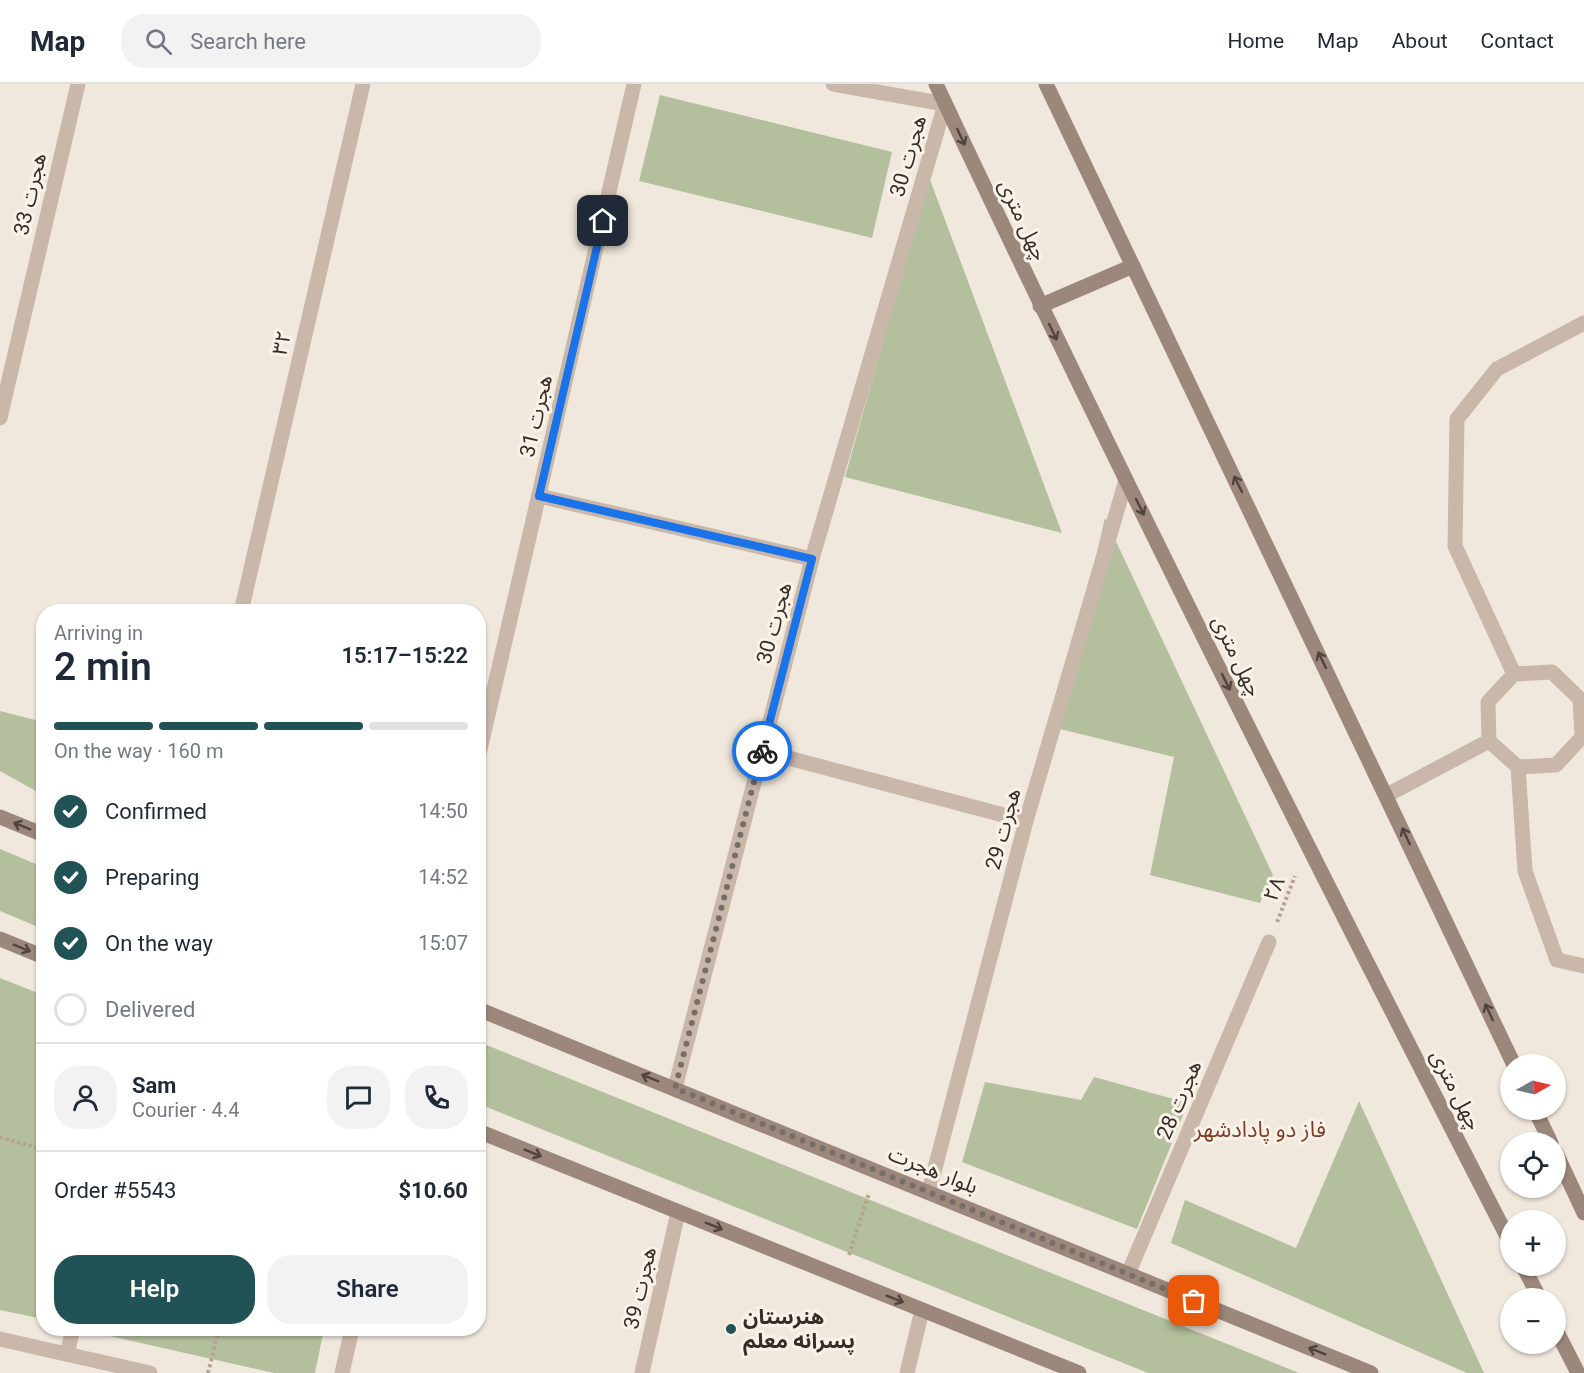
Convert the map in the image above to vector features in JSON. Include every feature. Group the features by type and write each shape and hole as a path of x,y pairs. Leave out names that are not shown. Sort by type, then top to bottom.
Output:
{"main road":[{"name":"چهل متری","path":"936,84 1040,306 1307,847 1500,1223"},
{"path":"1046,84 1509,1054"},
{"path":"1040,306 1133,266"},
{"path":"0,817 36,832"},
{"path":"0,939 36,954"},
{"name":"بلوار هجرت","path":"486,1012 930,1191 1371,1373"},
{"path":"486,1134 1079,1373"},
{"path":"1566,1174 1584,1213"},
{"path":"1566,1350 1578,1373"}],"street":[{"name":"هجرت 33","path":"0,418 78,84"},
{"name":"۳۲","path":"243,604 363,84"},
{"name":"هجرت 31","path":"486,724 634,84"},
{"path":"833,84 945,104"},
{"name":"هجرت 30","path":"675,1088 812,559 945,104"},
{"path":"1514,674 1455,546 1457,419 1497,369 1584,323"},
{"name":"هجرت 29","path":"930,1191 1026,821 1126,480"},
{"path":"539,496 812,559"},
{"path":"1518,767 1556,765 1582,737 1580,699 1552,672 1514,674 1488,702 1489,741 1518,767 1525,871 1557,960 1584,966"},
{"path":"1387,795 1489,741"},
{"path":"762,751 1026,821"},
{"name":"هجرت 28","path":"1128,1274 1269,942"},
{"name":"هجرت 39","path":"642,1373 678,1212"},
{"path":"908,1373 922,1310"},
{"path":"67,1354 71,1336"},
{"path":"342,1373 350,1336"},
{"path":"0,1339 150,1373"}],"path":[{"name":"۲۸","path":"1269,942 1307,847"},
{"path":"0,1137 36,1148"},
{"path":"842,1277 877,1170"},
{"path":"208,1373 217,1336"}],"green space":[{"path":"660,95 892,152 872,238 639,181"},
{"path":"929,177 1062,533 845,477"},
{"path":"1105,518 1273,875 1260,903 1150,875 1174,757 1056,728"},
{"path":"0,711 36,720 36,791 0,771"},
{"path":"0,849 36,864 36,926 0,911"},
{"path":"0,978 36,992 36,1318 0,1310"},
{"path":"486,1045 1299,1373 1148,1373 486,1107"},
{"path":"1094,1077 1188,1103 1137,1229 962,1162 985,1082 1081,1100"},
{"path":"1359,1101 1484,1373 1467,1373 1171,1243 1185,1200 1296,1248"},
{"path":"110,1336 323,1336 315,1373 274,1373"}],"way so far":[{"path":"762,751 675,1088 1194,1301"}],"place":[{"name":"هنرستان پسرانه معلم","path":"731,1329"}],"district":[{"name":"فاز دو پادادشهر","path":"1260,1129"}],"route":[{"path":"603,221 539,496 812,559 762,751"}]}
